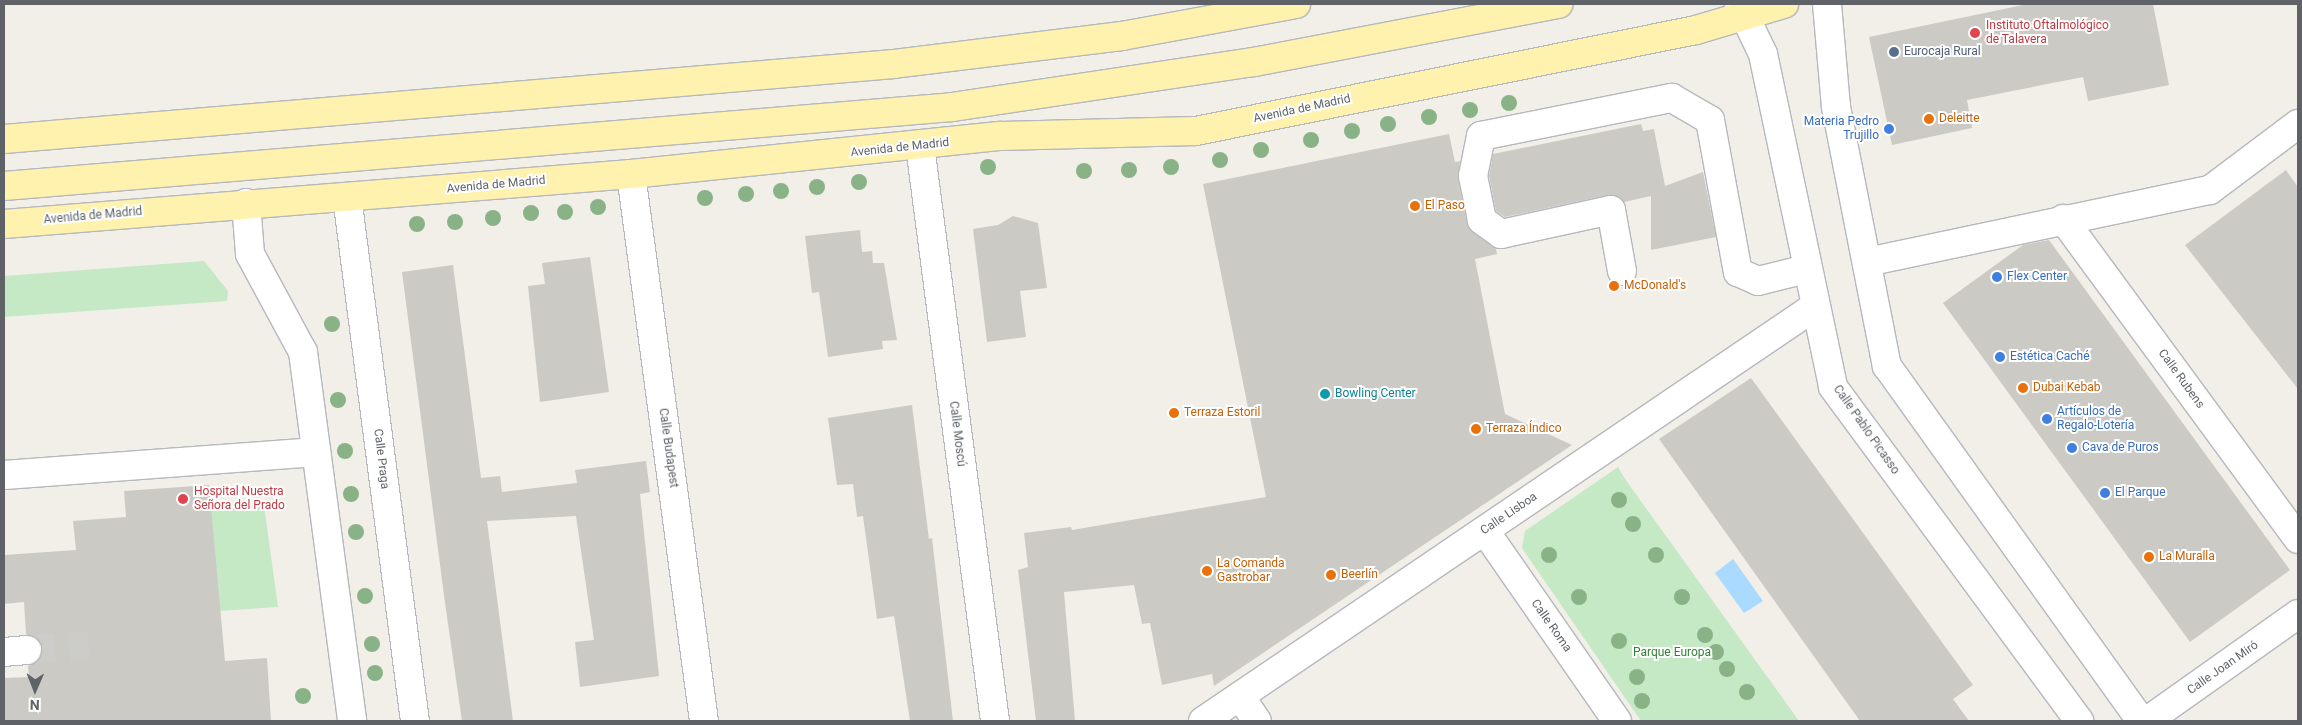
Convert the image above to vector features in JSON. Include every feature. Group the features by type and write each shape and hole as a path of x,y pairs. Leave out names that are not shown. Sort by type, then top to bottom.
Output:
{"main road":[{"path":"4,139 894,64 1122,36 1296,4"},
{"path":"4,186 952,107 1254,62 1559,4"},
{"name":"Avenida de Madrid","path":"4,224 246,203 631,174 920,146 1001,136 1196,131 1696,30 1747,8 1784,4"}],"street":[{"path":"1827,4 1836,107 1887,366 2141,721"},
{"name":"Calle Pablo Picasso","path":"1747,8 1767,69 1806,270 1833,387 2079,721"},
{"path":"1622,271 1611,210 1501,234 1482,220 1473,176 1481,136 1672,98 1710,120 1738,272 1758,281 1806,270"},
{"path":"1867,262 2210,190 2298,124"},
{"name":"Calle Moscú","path":"920,146 995,721"},
{"name":"Calle Budapest","path":"631,174 704,721"},
{"name":"Calle Praga","path":"347,196 415,721"},
{"path":"246,203 250,254 303,352 352,721"},
{"name":"Calle Rubens","path":"2063,220 2298,539"},
{"name":"Calle Lisboa","path":"1203,721 1814,307"},
{"path":"4,475 316,452"},
{"name":"Calle Roma","path":"1485,530 1617,721"},
{"name":"Calle Joan Miró","path":"2147,721 2298,614"},
{"path":"1240,696 1257,721"}],"green space":[{"path":"204,261 228,291 227,301 4,317 4,276"},
{"name":"Parque Europa","path":"1618,467 1799,721 1641,721 1522,548 1525,531"},
{"path":"264,505 278,607 218,611 211,510"}],"water":[{"path":"1733,559 1763,601 1744,613 1715,573"}],"building":[{"path":"2028,4 2153,4 2169,85 2088,101 2083,77 1967,100 1972,128 1892,145 1869,37"},
{"path":"1641,124 1643,131 1654,129 1665,186 1703,172 1716,237 1651,250 1651,196 1624,202 1608,195 1505,217 1496,211 1489,176 1493,154"},
{"path":"1449,134 1455,162 1460,161 1458,179 1467,223 1496,249 1497,254 1475,259 1505,414 1572,445 1214,686 1212,674 1162,685 1150,623 1142,624 1134,585 1064,592 1075,721 1036,721 1018,570 1028,567 1024,533 1071,527 1072,530 1266,497 1203,184"},
{"path":"2286,170 2298,187 2298,389 2185,245"},
{"path":"1013,216 1038,223 1047,288 1020,291 1026,337 987,342 973,229 998,225"},
{"path":"860,230 862,252 872,251 873,263 884,263 897,340 882,341 883,349 828,357 819,292 812,293 805,236"},
{"path":"2049,240 2290,570 2190,642 1943,303 2023,245"},
{"path":"590,257 609,392 540,402 528,286 545,284 542,263"},
{"path":"453,265 481,478 500,476 502,492 577,483 575,470 646,461 650,492 640,494 659,676 580,687 575,642 594,640 576,516 487,521 513,721 462,721 445,603 402,272"},
{"path":"1751,378 1973,685 1953,699 1969,721 1860,721 1659,439"},
{"path":"912,405 929,539 932,538 953,721 910,721 894,616 877,619 863,516 857,517 853,484 837,485 828,418"},
{"path":"209,485 225,661 267,658 271,721 4,721 4,678 29,677 28,666 36,662 43,649 39,641 26,634 24,602 4,604 4,555 76,550 73,521 126,517 124,491"}],"tunnel":[{"path":"27,650 89,645"}],"place":[{"name":"Instituto Oftalmológico de Talavera","path":"1975,33"},
{"name":"Eurocaja Rural","path":"1894,52"},
{"name":"Deleitte","path":"1929,119"},
{"name":"Materia Pedro Trujillo","path":"1889,129"},
{"name":"El Paso","path":"1415,206"},
{"name":"Flex Center","path":"1997,277"},
{"name":"McDonald's","path":"1614,286"},
{"name":"Estética Caché","path":"2000,357"},
{"name":"Dubai Kebab","path":"2023,388"},
{"name":"Bowling Center","path":"1325,394"},
{"name":"Terraza Estoril","path":"1174,413"},
{"name":"Artículos de Regalo-Lotería","path":"2047,419"},
{"name":"Terraza Índico","path":"1476,429"},
{"name":"Cava de Puros","path":"2072,448"},
{"name":"El Parque","path":"2105,493"},
{"name":"Hospital Nuestra Señora del Prado","path":"183,499"},
{"name":"La Muralla","path":"2149,557"},
{"name":"La Comanda Gastrobar","path":"1207,571"},
{"name":"Beerlín","path":"1331,575"}]}
